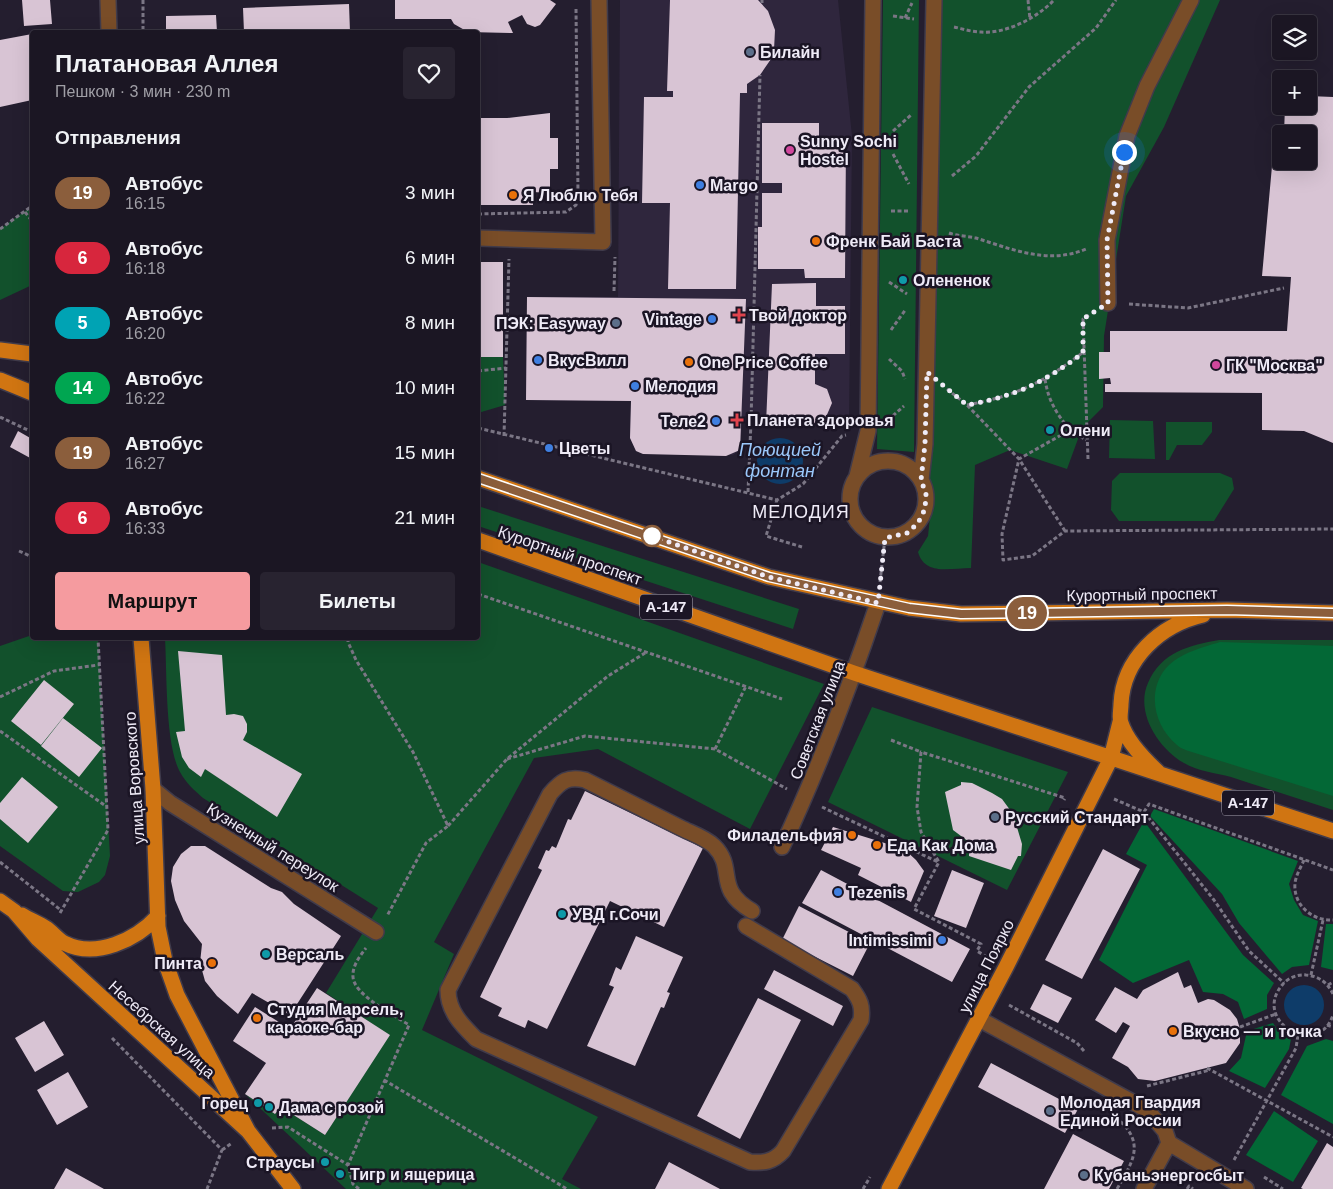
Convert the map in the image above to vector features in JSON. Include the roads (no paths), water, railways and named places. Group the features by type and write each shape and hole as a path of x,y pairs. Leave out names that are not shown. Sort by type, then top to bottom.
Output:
{"main road":[{"path":"0,350 30,354"},
{"path":"0,380 30,392"},
{"name":"Курортный проспект","path":"480,479 769,577 878,603 961,614 1227,610 1333,613"},
{"name":"Курортный проспект","path":"480,541 854,674 1333,831"},
{"name":"Курортный проспект","path":"1163,776 1131,743 1120,722 1124,681 1130,666 1142,650 1158,636 1194,617 1227,610"},
{"name":"улица Воровского","path":"141,640 153,789 158,916 165,961 177,995 248,1131"},
{"name":"улица Поярко","path":"889,1189 1006,967 1111,758 1120,722"},
{"name":"Несебрская улица","path":"0,901 14,911 38,939 248,1131 293,1189"},
{"path":"14,911 47,929 62,942 76,948 93,949 110,946 129,939 149,926 158,916"}],"street":[{"path":"108,0 109,30"},
{"path":"480,238 603,242 599,0"},
{"path":"921,480 925,444 927,372 934,0"},
{"path":"1108,303 1107,240 1127,136 1147,86 1191,0"},
{"path":"857,476 868,466 890,461 911,468 921,480 926,494 922,516 907,533 885,538 864,530 851,512 849,497 857,476 868,431 873,6"},
{"name":"Советская улица","path":"782,847 805,799 854,674 878,603"},
{"path":"746,926 852,989 860,999 862,1009 861,1020 783,1151 775,1160 763,1163 750,1162 476,1039 463,1026 448,1002 448,990 550,794 564,780 574,777 585,780 713,844 725,865 726,881 731,893 738,903 752,911"},
{"name":"Кузнечный переулок","path":"153,789 170,803 376,932"},
{"path":"979,1019 1148,1110 1165,1131 1169,1143 1246,1189"},
{"path":"1144,1189 1169,1143"}],"water":[{"name":"Поющией фонтан","path":"775,438 785,438 799,448 803,461 799,474 793,480 785,484 775,484 761,474 757,466 757,456 767,442"},
{"path":"1304,985 1318,991 1324,1005 1318,1019 1304,1025 1290,1019 1284,1005 1290,991"}],"place":[{"name":"Билайн","path":"750,52"},
{"name":"Sunny Sochi Hostel","path":"790,150"},
{"name":"Margo","path":"700,185"},
{"name":"Я Люблю Тебя","path":"513,195"},
{"name":"Френк Бай Баста","path":"816,241"},
{"name":"Олененок","path":"903,280"},
{"name":"Твой доктор","path":"739,315"},
{"name":"Vintage","path":"712,319"},
{"name":"ПЭК: Easyway","path":"616,323"},
{"name":"ВкусВилл","path":"538,360"},
{"name":"One Price Coffee","path":"689,362"},
{"name":"ГК \"Москва\"","path":"1216,365"},
{"name":"Мелодия","path":"635,386"},
{"name":"Планета здоровья","path":"737,420"},
{"name":"Теле2","path":"716,421"},
{"name":"Олени","path":"1050,430"},
{"name":"Цветы","path":"549,448"},
{"name":"Русский Стандарт","path":"995,817"},
{"name":"Филадельфия","path":"852,835"},
{"name":"Еда Как Дома","path":"877,845"},
{"name":"Tezenis","path":"838,892"},
{"name":"УВД г.Сочи","path":"562,914"},
{"name":"Intimissimi","path":"942,940"},
{"name":"Версаль","path":"266,954"},
{"name":"Пинта","path":"212,963"},
{"name":"Студия Марсель, караоке-бар","path":"257,1018"},
{"name":"Вкусно — и точка","path":"1173,1031"},
{"name":"Горец","path":"258,1103"},
{"name":"Дама с розой","path":"269,1107"},
{"name":"Молодая Гвардия Единой России","path":"1050,1111"},
{"name":"Страусы","path":"325,1162"},
{"name":"Тигр и ящерица","path":"340,1174"},
{"name":"Кубаньэнергосбыт","path":"1084,1175"}],"district":[{"name":"МЕЛОДИЯ","path":"801,512"}]}
